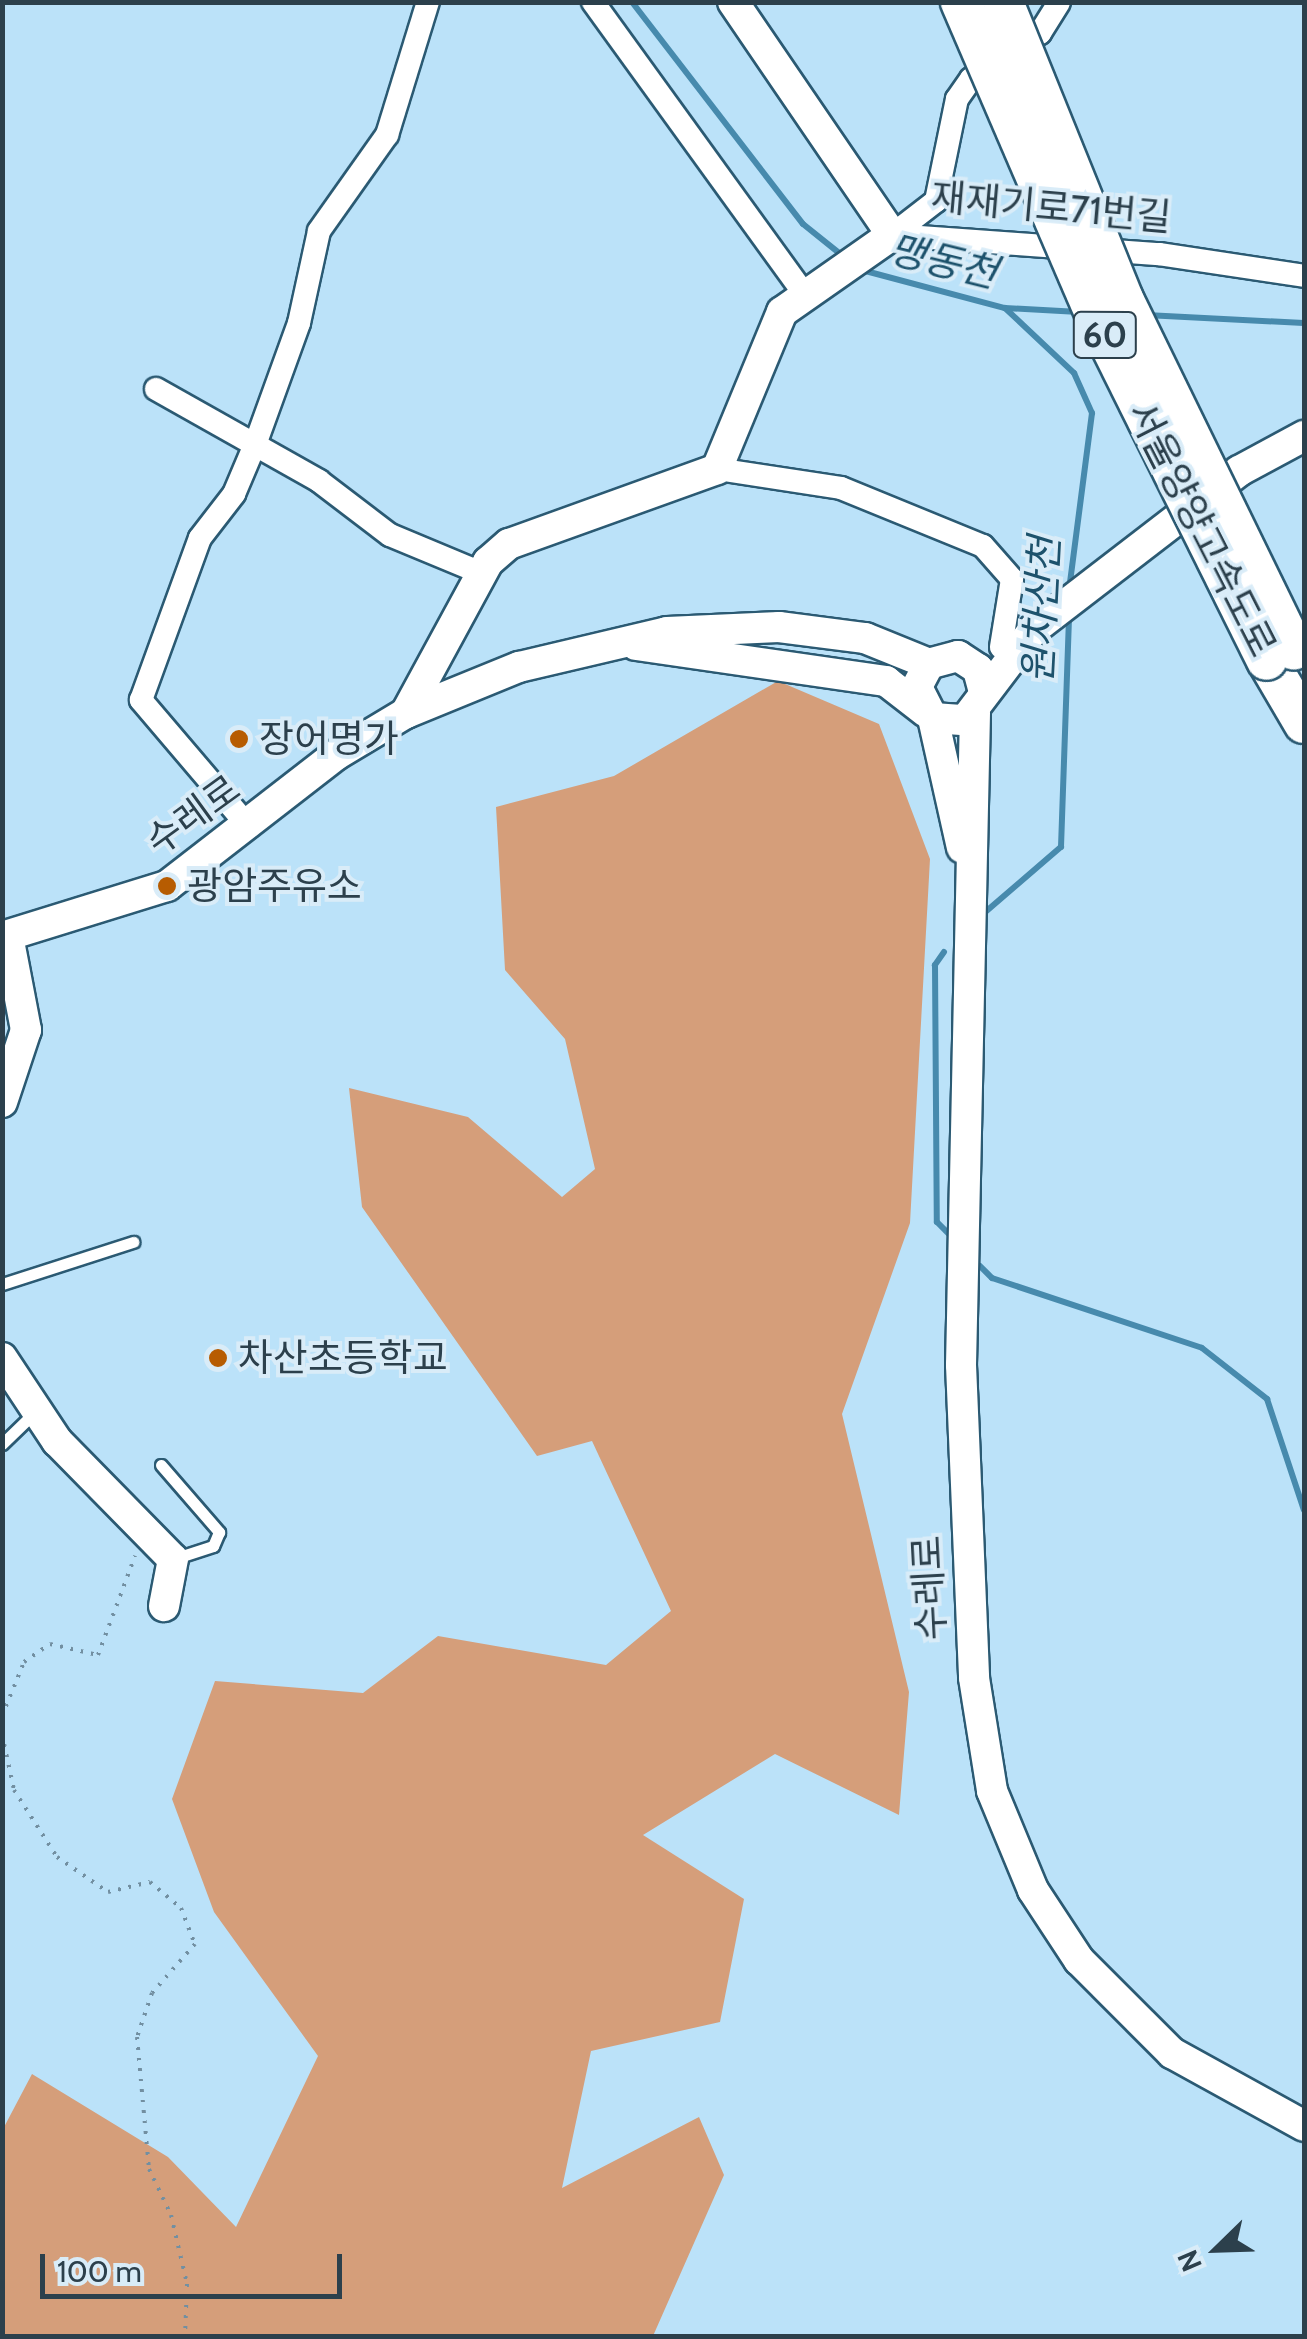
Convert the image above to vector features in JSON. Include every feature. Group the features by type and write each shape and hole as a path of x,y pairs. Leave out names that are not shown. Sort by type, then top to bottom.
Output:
{"highway":[{"name":"서울양양고속도로","path":"962,2 1099,322 1288,658"},
{"name":"서울양양고속도로","path":"1003,2 1123,299 1288,658 1304,723"}],"main road":[{"name":"재재기로71번길","path":"733,2 892,235"},
{"path":"406,713 479,572 509,544 717,469 782,312 802,291 892,235"},
{"path":"1034,629 979,703 954,723 929,715 917,687 944,660 1001,647 1034,629 1239,471 1304,436"},
{"name":"수레로","path":"5,937 167,886 406,713 519,667 636,645 668,632 779,627 864,638 944,660"},
{"name":"수레로","path":"636,645 886,681 929,715 971,906"},
{"path":"944,660 978,670 979,703"},
{"name":"수레로","path":"979,703 971,906 962,1410 974,1678 992,1791 1034,1890 1079,1960 1172,2053 1304,2126"},
{"path":"2,1102 26,1030 5,937"},
{"path":"2,1358 37,1410 144,1522 173,1559 164,1606"}],"street":[{"path":"248,826 200,759 142,700 200,538 234,494 256,442 299,323 319,231 387,135 428,2"},
{"path":"593,2 802,291"},
{"path":"892,235 936,201 957,98 971,78 1040,33 1059,2"},
{"name":"재재기로71번길","path":"892,235 1159,254 1304,276"},
{"path":"156,390 256,442 390,535 479,572"},
{"path":"717,469 842,488 983,546 1012,579 1001,647"}],"lane":[{"path":"2,1284 134,1242"},
{"path":"2,1444 37,1410"},
{"path":"160,1465 220,1532 213,1546 173,1559"}],"path":[{"path":"2,1716 24,1662 50,1644 98,1654 144,1522"},
{"path":"2,1734 14,1790 57,1858 108,1892 150,1882 181,1908 195,1944 152,1993 137,2037 149,2170 171,2214 187,2284 185,2336"}],"shaded area":[{"path":"778,681 879,724 930,859 910,1223 842,1414 909,1692 899,1815 775,1754 643,1835 744,1899 720,2022 591,2051 562,2188 699,2117 724,2175 653,2336 3,2336 3,2129 32,2074 168,2157 236,2227 318,2056 214,1912 172,1799 215,1681 363,1693 438,1636 606,1665 671,1611 592,1441 537,1456 362,1207 349,1088 468,1117 562,1197 595,1169 565,1039 505,970 496,807 614,776"}],"waterway":[{"name":"맹동천","path":"632,2 803,224 844,257"},
{"name":"맹동천","path":"858,269 1005,308 1079,312"},
{"name":"원차산천","path":"1005,308 1074,373 1092,413 1069,589"},
{"name":"맹동천","path":"1146,315 1304,323"},
{"name":"원차산천","path":"983,914 1061,847 1069,617"},
{"name":"원차산천","path":"944,952 935,965 937,1222 949,1234"},
{"name":"원차산천","path":"980,1266 992,1278 1202,1348 1267,1399 1304,1510"}],"place":[{"name":"장어명가","path":"239,739"},
{"name":"광암주유소","path":"167,886"},
{"name":"차산초등학교","path":"218,1358"}]}
